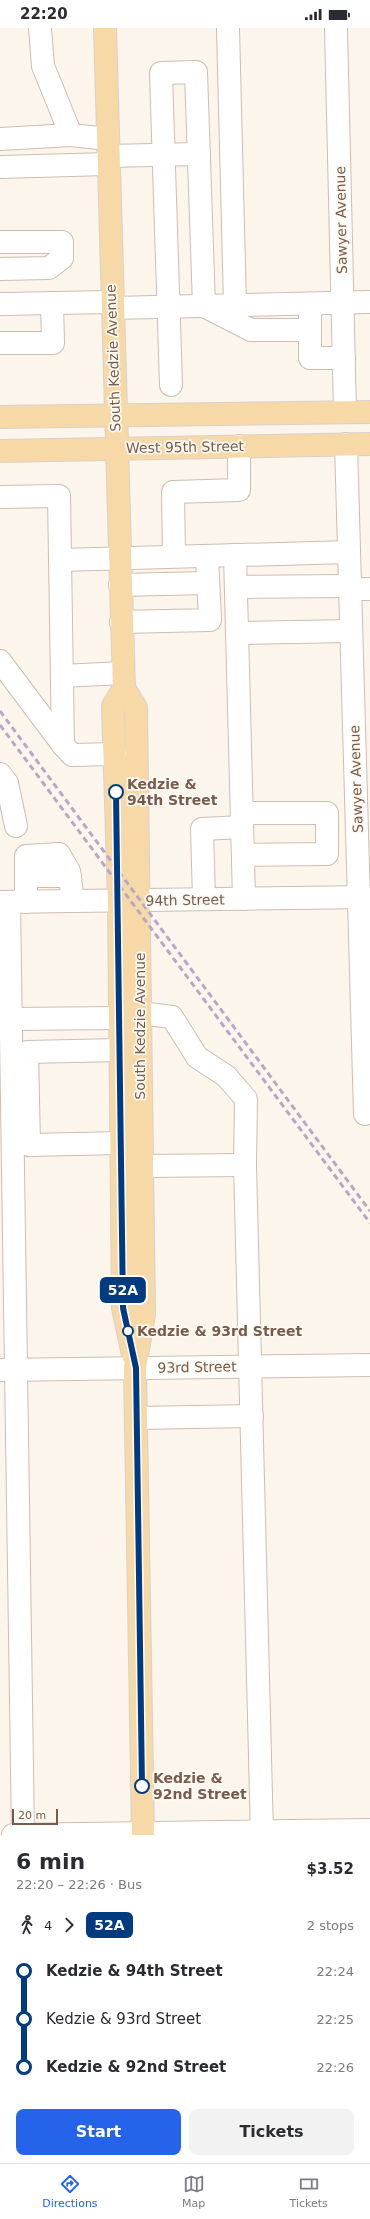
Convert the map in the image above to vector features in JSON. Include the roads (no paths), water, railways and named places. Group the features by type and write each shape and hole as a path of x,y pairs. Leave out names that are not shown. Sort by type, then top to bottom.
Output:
{"main road":[{"name":"South Kedzie Avenue","path":"105,28 121,622 124,681 136,708 129,900 130,1015 142,1166 144,1314 136,1368 136,1418 143,1834"},
{"path":"0,417 370,412"},
{"name":"West 95th Street","path":"0,451 370,444"},
{"name":"South Kedzie Avenue","path":"124,681 114,706 115,754 129,900"},
{"name":"South Kedzie Avenue","path":"130,1015 120,1050 123,1308 136,1368"}],"street":[{"path":"40,28 43,66 71,135"},
{"path":"228,28 235,305"},
{"name":"Sawyer Avenue","path":"336,28 345,412"},
{"path":"170,385 169,307 161,73 196,72 204,306"},
{"path":"0,139 23,139 71,135 108,153"},
{"path":"0,167 108,153 164,155 199,154"},
{"path":"0,234 35,234 43,242"},
{"path":"0,242 62,242 62,258 49,268 0,269"},
{"path":"0,304 52,303 169,307 370,302"},
{"path":"0,344 53,343 52,303"},
{"path":"310,304 310,358 344,358"},
{"path":"204,306 251,330 310,330"},
{"name":"Sawyer Avenue","path":"346,444 349,552 357,588 351,631 365,897 364,1114"},
{"path":"174,556 173,492 240,490 240,446"},
{"path":"0,497 59,496 63,745"},
{"path":"60,560 349,552"},
{"path":"235,555 244,899"},
{"path":"121,622 210,620 207,556"},
{"path":"120,585 208,582"},
{"path":"236,587 357,588"},
{"path":"237,633 351,631"},
{"path":"0,661 72,755 115,754"},
{"path":"62,676 124,681"},
{"path":"0,774 7,783 16,826"},
{"path":"204,899 202,829 242,820 327,813 327,854 243,854"},
{"path":"23,1835 8,1369 12,902 26,876 70,876 73,901"},
{"name":"94th Street","path":"12,902 365,897"},
{"path":"10,1019 130,1015 172,1017 197,1057 226,1076 246,1099 245,1165 262,1833"},
{"path":"120,1050 27,1052 29,1145 121,1143"},
{"path":"142,1166 245,1165"},
{"name":"93rd Street","path":"8,1369 370,1365"},
{"path":"136,1418 252,1416"},
{"path":"13,1835 262,1833 370,1830"}],"railway":[{"path":"0,711 370,1211"},
{"path":"0,725 370,1223"}],"place":[{"name":"Kedzie & 94th Street","path":"116,792"},
{"name":"Kedzie & 93rd Street","path":"128,1331"},
{"name":"Kedzie & 92nd Street","path":"142,1786"}]}
